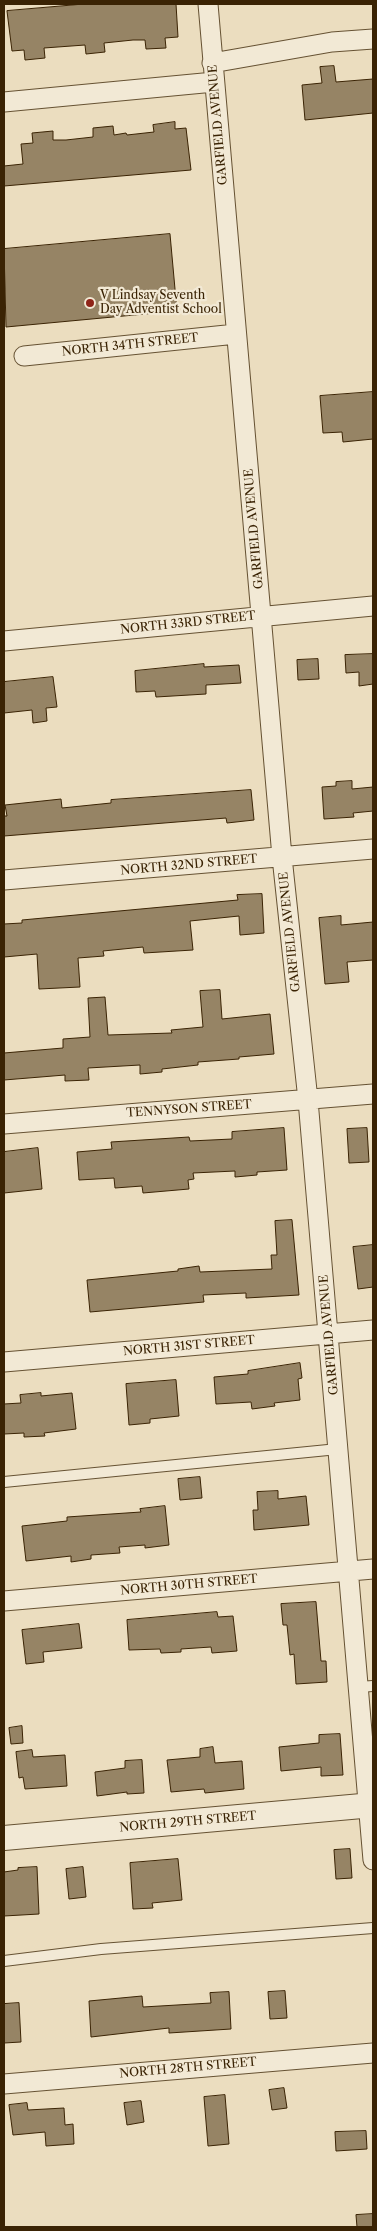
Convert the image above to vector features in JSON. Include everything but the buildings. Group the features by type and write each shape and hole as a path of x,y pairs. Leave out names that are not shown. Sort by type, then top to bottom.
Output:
{"street":[{"name":"GARFIELD AVENUE","path":"208,4 282,857 308,1100 348,1571 366,1687 373,1860"},
{"path":"212,63 332,42 373,39"},
{"path":"4,102 214,82"},
{"name":"NORTH 34TH STREET","path":"24,356 236,334"},
{"name":"NORTH 33RD STREET","path":"4,641 373,606"},
{"name":"NORTH 32ND STREET","path":"4,880 373,849"},
{"name":"TENNYSON STREET","path":"4,1124 373,1094"},
{"name":"NORTH 31ST STREET","path":"4,1362 373,1330"},
{"name":"NORTH 30TH STREET","path":"4,1601 373,1569"},
{"name":"NORTH 29TH STREET","path":"4,1838 371,1806"},
{"name":"NORTH 28TH STREET","path":"4,2084 373,2053"}],"lane":[{"path":"4,1482 338,1449"},
{"path":"4,1960 101,1949 373,1928"}],"place":[{"name":"V Lindsay Seventh Day Adventist School","path":"90,303"}]}
